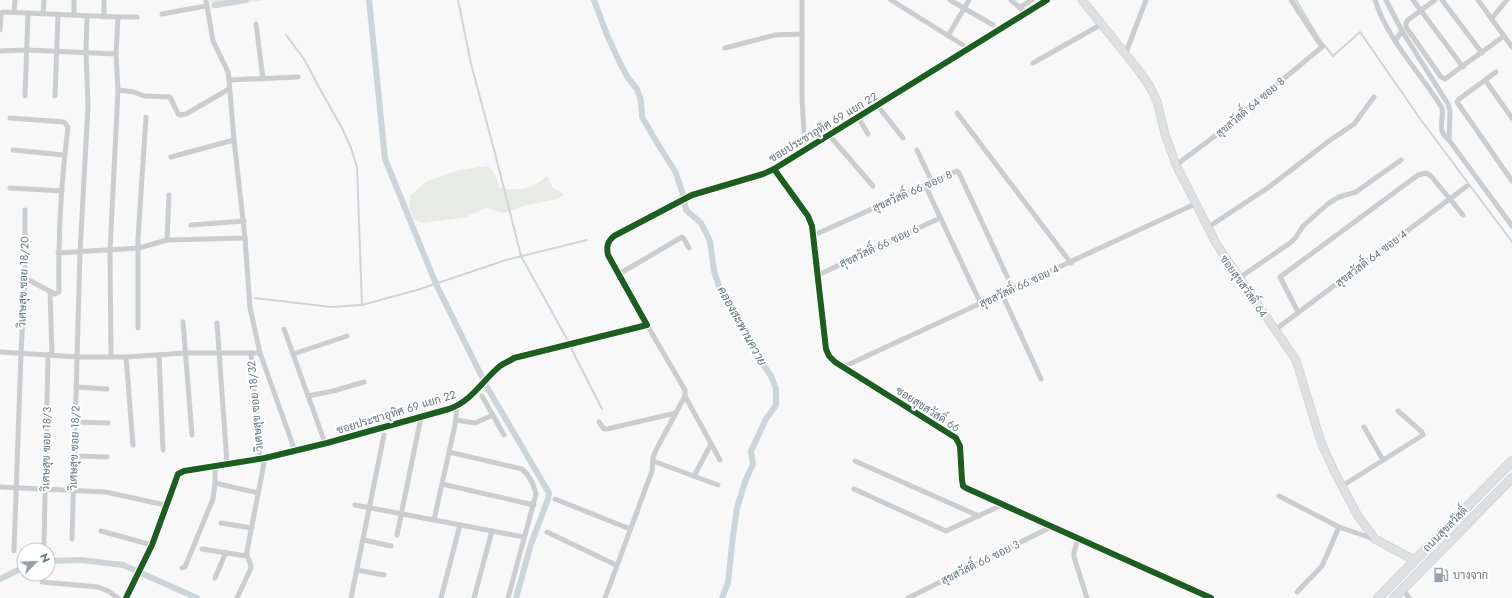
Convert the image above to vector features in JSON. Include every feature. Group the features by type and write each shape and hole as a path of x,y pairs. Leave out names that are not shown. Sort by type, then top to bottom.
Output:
{"main road":[{"name":"ถนนสุขสวัสดิ์","path":"1378,598 1512,461"},
{"name":"ถนนสุขสวัสดิ์","path":"1394,598 1512,478"}],"street":[{"path":"14,12 15,0"},
{"path":"43,14 44,0"},
{"path":"74,0 74,15"},
{"path":"104,0 104,17"},
{"path":"802,0 802,99 805,149"},
{"path":"891,0 963,45"},
{"path":"950,0 993,25"},
{"path":"948,36 969,0"},
{"path":"1010,0 1026,13"},
{"path":"1020,7 1032,0"},
{"name":"ซอยประชาอุทิศ 69 แยก 22","path":"126,598 152,545 165,505 178,474 184,471 294,451 421,418 457,406 465,401 501,366 514,358 647,325 608,255 607,249 610,240 614,236 692,195 763,174 774,169 1047,0"},
{"name":"ซอยสุขสวัสดิ์ 64","path":"1082,0 1145,79 1157,101 1165,134 1176,165 1207,228 1217,246 1296,360 1321,442 1358,516 1375,539 1414,560"},
{"path":"1125,54 1146,0"},
{"name":"สุขสวัสดิ์ 64 ซอย 8","path":"1176,165 1211,139 1322,47 1291,0"},
{"path":"1375,0 1395,41 1442,108 1443,117 1441,128 1443,136 1449,140 1512,226"},
{"path":"1413,0 1463,67"},
{"path":"1435,0 1408,20 1406,27 1441,77 1445,79 1504,36"},
{"path":"1442,0 1482,53"},
{"path":"1478,0 1512,47"},
{"path":"1492,18 1507,0"},
{"path":"1378,8 1387,2 1402,31 1448,104 1450,112 1449,140"},
{"path":"162,14 206,3 214,41 228,72 234,140 244,221 250,308 260,353 294,451"},
{"path":"0,30 2,12 104,17 137,17"},
{"path":"26,96 28,13"},
{"path":"55,96 58,15"},
{"name":"วิเศษสุข ซอย 18/2","path":"72,539 80,252 88,106 86,53 88,16"},
{"path":"111,357 110,251 118,90 116,54 118,17"},
{"path":"256,24 263,79"},
{"path":"1034,63 1102,24"},
{"path":"1395,41 1402,31"},
{"path":"725,48 774,35 802,34"},
{"path":"0,50 116,54"},
{"path":"1496,72 1458,100 1457,104 1512,181"},
{"path":"229,80 298,77"},
{"path":"1485,80 1512,118"},
{"path":"118,90 134,92 144,96 170,97 178,114 180,115 186,114 229,89"},
{"path":"1207,228 1270,187 1329,141 1354,124 1374,97"},
{"path":"1442,108 1448,104"},
{"path":"877,105 903,138"},
{"path":"957,113 1071,263"},
{"path":"858,117 868,134"},
{"path":"10,118 64,122 68,127 64,155 58,253 59,292 55,294 25,278"},
{"path":"138,328 138,238 146,118"},
{"path":"829,135 873,186"},
{"path":"171,157 234,140"},
{"path":"13,150 64,155"},
{"path":"917,150 932,182"},
{"path":"1239,278 1290,243 1296,237 1302,226 1329,204 1339,197 1356,192 1401,160"},
{"name":"ซอยสุขสวัสดิ์ 66","path":"774,169 808,216 812,226 827,353 836,362 956,438 960,446 963,486 1002,505 1211,598"},
{"name":"สุขสวัสดิ์ 66 ซอย 8","path":"814,235 957,171 1013,289"},
{"path":"1298,312 1280,277 1418,175 1426,173 1432,176 1463,215"},
{"path":"925,185 981,304"},
{"name":"สุขสวัสดิ์ 64 ซอย 4","path":"1275,330 1467,186"},
{"path":"10,188 62,191"},
{"path":"167,240 169,195"},
{"name":"สุขสวัสดิ์ 66 ซอย 4","path":"844,367 1071,263 1195,204"},
{"name":"วิเศษสุข ซอย 18/20","path":"14,552 25,278 25,210"},
{"name":"สุขสวัสดิ์ 66 ซอย 6","path":"818,274 940,218"},
{"path":"191,225 244,221"},
{"path":"619,274 682,237 689,248"},
{"path":"58,253 110,251 139,248 167,240 245,238"},
{"name":"วิเศษสุข ซอย 18/3","path":"44,542 50,354 50,291"},
{"path":"1002,294 1041,379"},
{"path":"183,322 192,435"},
{"path":"217,323 227,464"},
{"path":"605,598 652,471 656,450 685,396 685,390 647,325"},
{"path":"284,329 325,443"},
{"path":"293,354 347,336"},
{"path":"0,352 50,354 78,357 126,357 186,353 260,353"},
{"name":"วิเศษสุข ซอย 18/32","path":"237,598 251,568 251,564 246,556 258,493 262,458 251,353"},
{"path":"159,355 163,450"},
{"path":"126,357 133,445"},
{"path":"308,396 333,391 364,382"},
{"path":"76,387 107,389"},
{"path":"482,396 504,435"},
{"path":"685,396 720,460"},
{"path":"434,520 456,420 457,406"},
{"path":"1342,486 1423,435 1422,432 1398,411"},
{"path":"599,422 604,429 607,429 676,413"},
{"path":"456,420 475,423 493,415"},
{"path":"397,535 421,418"},
{"path":"75,422 108,423"},
{"path":"1364,427 1383,460"},
{"path":"351,598 364,540 384,435"},
{"path":"694,476 711,444"},
{"path":"449,452 522,469 529,474 534,484 536,494 534,505 508,598"},
{"path":"74,456 107,457"},
{"path":"653,461 718,485"},
{"path":"855,461 979,516"},
{"path":"182,568 185,567 213,499 215,466"},
{"path":"215,484 258,493"},
{"path":"442,484 534,505"},
{"path":"0,487 106,492 165,505"},
{"path":"854,489 946,531 1002,505"},
{"path":"1279,496 1339,527 1375,539"},
{"path":"555,499 630,529"},
{"path":"355,505 524,537"},
{"path":"221,523 252,528"},
{"path":"441,598 460,525"},
{"name":"สุขสวัสดิ์ 66 ซอย 3","path":"908,598 1052,527"},
{"path":"1297,592 1322,566 1339,527"},
{"path":"101,531 152,545"},
{"path":"474,598 492,531"},
{"path":"547,532 616,565"},
{"path":"1078,539 1074,557 1087,598"},
{"path":"364,540 391,546"},
{"path":"202,550 226,552 246,556"},
{"path":"215,578 226,552"},
{"path":"357,570 384,575"},
{"path":"42,582 98,587 108,591 118,598"},
{"path":"1403,589 1409,598"}],"shaded area":[{"path":"210,0 264,0 211,9"},
{"path":"488,166 494,173 500,188 520,189 530,187 547,176 553,188 564,194 558,199 527,205 503,213 486,208 466,217 424,223 414,220 409,206 411,195 427,181 459,170"}],"waterway":[{"path":"215,5 246,0"},
{"path":"369,0 385,159 436,284 482,377"},
{"path":"458,0 471,64 521,256 567,339"},
{"name":"คลองสะพานควาย","path":"594,0 607,35 620,63 628,78 637,89 641,101 642,117 675,171 682,191 686,210 701,223 710,241 714,271 719,286 742,323 756,354 771,376 776,389 776,405 766,419 751,451 753,464 745,482 737,508 728,583 722,598"},
{"path":"1296,0 1320,40 1333,56 1360,32 1421,120 1512,242"},
{"path":"286,35 304,59 342,128 351,148 357,167 362,305"},
{"path":"255,298 331,307 362,305 417,290 506,260 587,240"},
{"path":"571,348 602,409"},
{"path":"487,387 549,493 531,544 516,598"},
{"path":"56,561 81,560 123,565 197,598"},
{"path":"0,579 16,571"}],"cycle path":[{"path":"126,598 152,545 178,474 184,471 265,458 327,443 449,409 464,401 500,366 514,358 647,325 608,255 608,244 614,236 692,195 763,174 774,169 1047,0"},
{"path":"774,169 808,216 812,226 826,349 829,356 835,362 956,438 960,446 963,486 966,488 1211,598"}],"place":[{"name":"บางจาก","path":"1441,575"}]}
